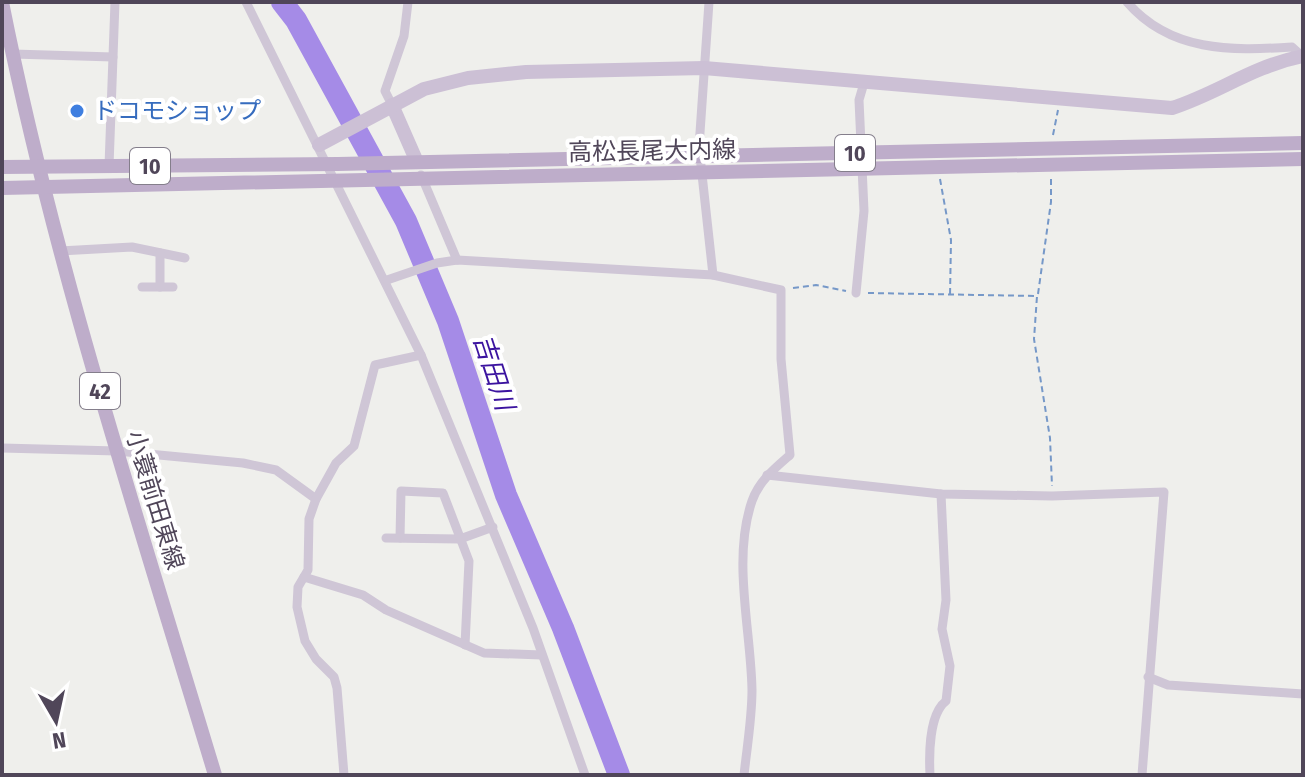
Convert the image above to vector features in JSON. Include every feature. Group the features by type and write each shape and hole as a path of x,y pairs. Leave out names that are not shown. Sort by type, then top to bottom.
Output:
{"main road":[{"name":"小蓑前田東線","path":"2,2 9,52 60,251 215,775"},
{"name":"高松長尾大内線","path":"2,167 334,164 1303,143"},
{"name":"高松長尾大内線","path":"2,188 1303,159"}],"street":[{"path":"109,166 115,2"},
{"path":"246,2 324,142 421,355 493,527 585,775"},
{"path":"408,2 404,36 385,91 386,108 457,260"},
{"path":"709,2 700,156 713,275"},
{"path":"1127,2 1142,20 1186,43 1206,47 1292,47 1303,56"},
{"path":"9,52 113,57"},
{"path":"324,142 424,89 468,78 569,70 704,68 1060,101 1172,108 1201,99 1241,75 1303,56"},
{"path":"856,293 864,211 859,100 864,83"},
{"path":"60,251 132,247 185,258"},
{"path":"160,253 160,287"},
{"path":"387,280 437,263 457,260 588,265 713,275 781,290 781,359 790,455 767,475 753,498 747,518 745,569 752,692 744,775"},
{"path":"142,287 173,287"},
{"path":"344,775 334,677 316,659 305,641 297,607 298,587 308,570 309,519 336,463 354,446 375,365 421,355"},
{"path":"2,448 117,451 276,470 316,499"},
{"path":"767,475 941,494 1052,496 1164,492 1142,775"},
{"path":"400,538 401,491 443,493 469,561 465,645"},
{"path":"930,775 932,737 939,706 946,701 950,666 942,629 946,600 941,494"},
{"path":"386,538 460,539 493,527"},
{"path":"304,577 363,595 386,610 484,653 542,655"},
{"path":"1148,677 1168,685 1303,694"}],"path":[{"path":"1052,141 1060,101"},
{"path":"1051,173 1051,202 1034,339 1050,438 1052,496"},
{"path":"939,176 951,240 950,297 1037,296"}],"waterway":[{"name":"吉田川","path":"282,2 296,20 406,221 448,321 506,495 563,628 619,775"}],"place":[{"name":"ドコモショップ","path":"77,111"}]}
